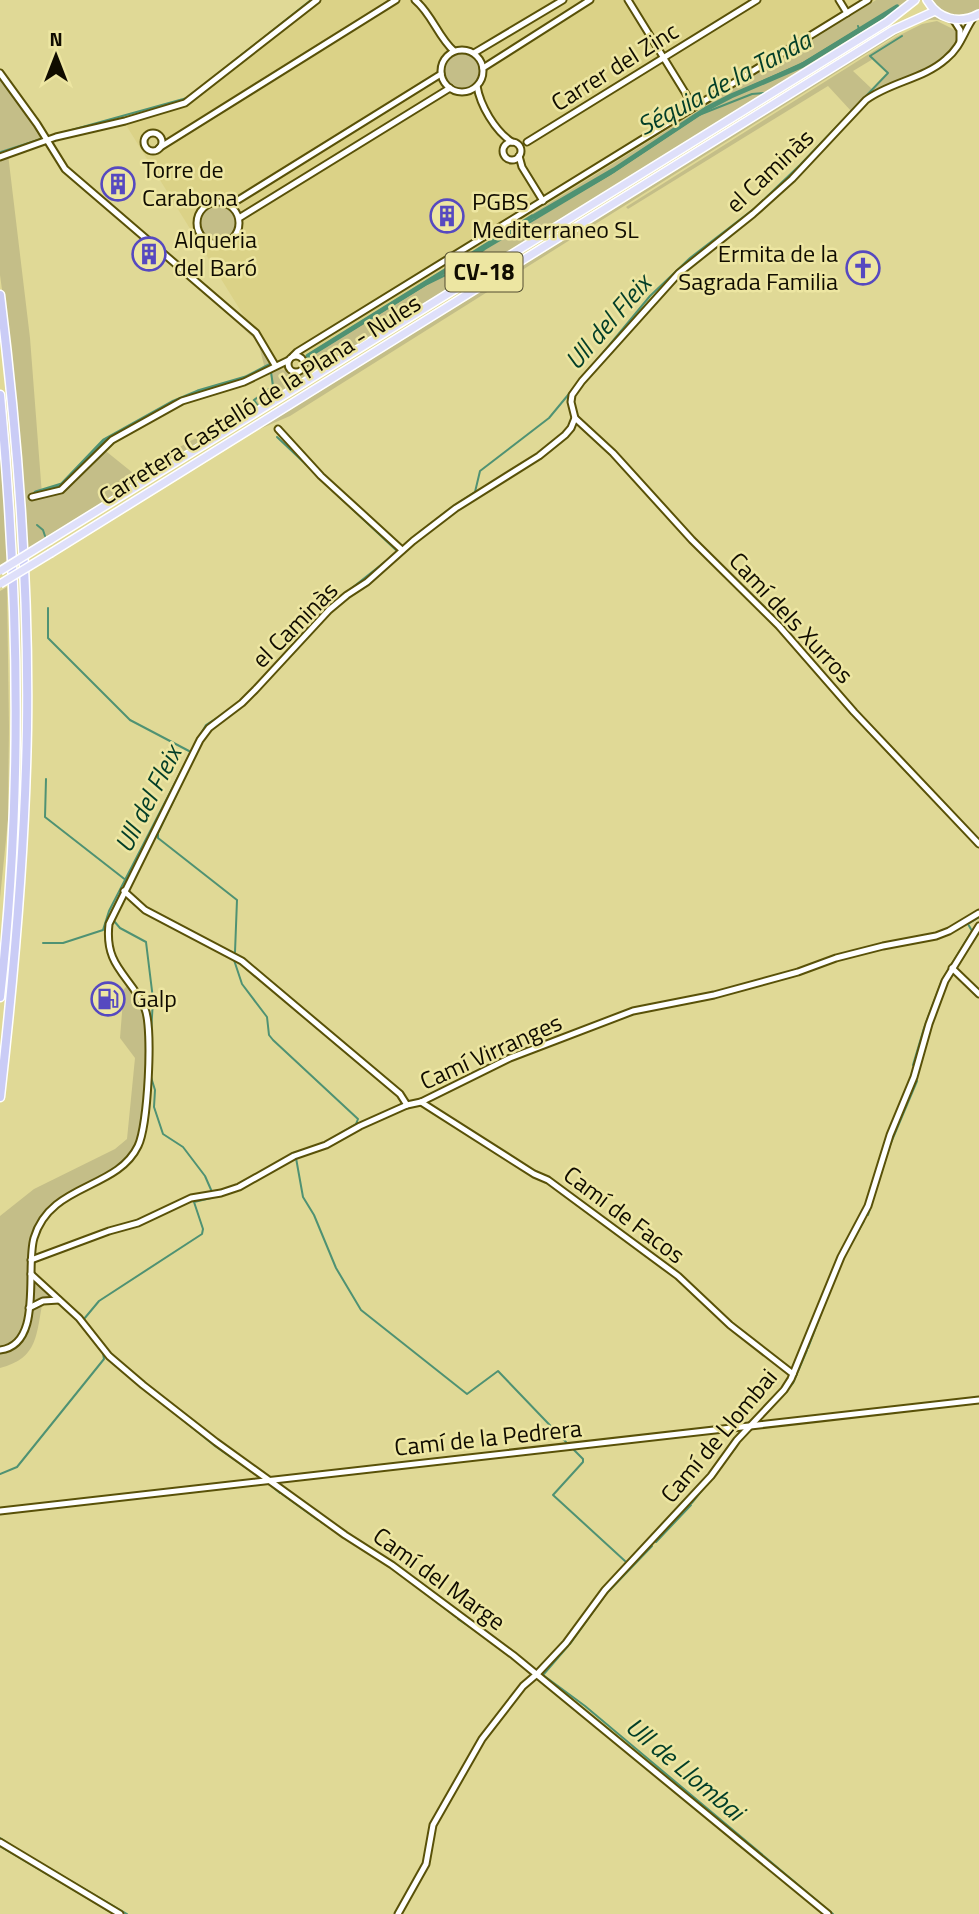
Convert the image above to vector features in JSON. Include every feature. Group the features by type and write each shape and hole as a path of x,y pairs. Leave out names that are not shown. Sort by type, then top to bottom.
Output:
{"highway":[{"path":"0,295 20,498 27,727 14,976 0,1097"},
{"path":"0,395 12,551 16,727 12,833 0,997"}],"main road":[{"name":"Carretera Castelló de la Plana - Nules","path":"0,571 887,22 915,0"},
{"path":"927,0 935,11 953,19 976,16"},
{"name":"Carretera Castelló de la Plana - Nules","path":"0,584 893,30 935,11"}],"street":[{"path":"0,157 46,141 185,103 317,0"},
{"path":"177,136 161,137 151,133 145,139 148,149 159,148 396,0"},
{"path":"474,53 563,0"},
{"path":"483,68 590,0"},
{"path":"628,0 694,107"},
{"name":"Carrer del Zinc","path":"504,147 516,150 757,0"},
{"path":"839,0 847,13"},
{"path":"32,497 61,490 112,440 182,401 244,382 291,358 868,0"},
{"path":"419,2 451,53"},
{"path":"960,45 976,16"},
{"path":"953,19 960,30 960,45"},
{"name":"el Caminàs","path":"0,1350 13,1346 25,1333 33,1240 47,1214 66,1196 123,1165 139,1144 147,1091 148,1020 137,993 117,968 110,951 108,934 113,911 209,727 242,703 329,610 402,550 456,508 539,456 565,435 575,418 570,402 572,395 679,273 792,179 866,100 889,86 933,68 946,60 960,45"},
{"path":"465,50 474,53 483,68 482,78 477,86 459,91 450,88 442,75 442,64 451,53 465,50"},
{"path":"0,73 65,169 256,333 275,365 295,372 302,369 302,359 310,344"},
{"path":"230,205 442,75"},
{"path":"477,86 479,98"},
{"path":"239,218 450,88"},
{"path":"469,90 479,98 503,136 516,150 522,167 543,201"},
{"path":"503,136 504,155 508,159 516,150"},
{"path":"159,148 161,137"},
{"path":"217,201 230,205 239,218 238,231 229,241 216,244 200,233 197,219 204,207 217,201"},
{"path":"291,358 302,359"},
{"path":"290,369 291,358"},
{"name":"Camí dels Xurros","path":"575,418 613,453 692,540 779,626 854,712 979,844"},
{"path":"278,429 321,476 402,550"},
{"path":"124,891 152,914 242,961 400,1094 407,1105"},
{"name":"Camí Virranges","path":"31,1260 138,1223 191,1198 239,1187 294,1156 326,1145 360,1126 407,1105 421,1102 510,1059 633,1010 713,995 798,972 836,958 936,936 979,914"},
{"name":"Camí de Llombai","path":"398,1914 426,1864 433,1825 482,1739 523,1686 566,1643 605,1590 711,1476 749,1426 784,1390 841,1257 868,1206 890,1135 914,1077 936,1004 952,968 979,926"},
{"path":"952,968 979,994"},
{"name":"Camí de Facos","path":"421,1102 534,1174 548,1180 678,1276 730,1325 793,1374"},
{"name":"Camí del Marge","path":"31,1274 91,1331 109,1356 127,1371 216,1442 345,1535 392,1564 537,1674 828,1914"},
{"path":"29,1308 43,1301 60,1300"},
{"name":"Camí de la Pedrera","path":"0,1511 979,1400"},
{"path":"0,1842 120,1914"}],"shaded area":[{"path":"320,0 875,0 308,353 304,370 296,374 276,368 126,125 194,100"},
{"path":"876,0 911,0 899,11 26,552 0,275 0,73 46,141 8,154 30,338 42,495 61,490 102,448 133,473 255,405 252,400 272,387 270,370 261,375 264,365 258,342 165,256 252,330 276,368 298,374 304,370 306,356 310,352"},
{"path":"931,0 979,0 979,10 966,15 953,15 941,10"},
{"path":"932,16 951,21 957,29 933,20 919,23 896,35 290,416 253,432 27,572 901,29"},
{"path":"937,21 959,32 957,46 933,67 885,87 852,112 828,86 628,209 626,207 896,37 922,24","holes":["873,59 888,73 872,89 853,71"]},
{"path":"462,52 475,58 481,71 475,84 462,90 449,84 443,71 449,58"},
{"path":"218,204 232,209 237,223 232,237 218,242 204,237 199,223 204,209"},
{"path":"0,426 9,562 0,568"},
{"path":"7,587 8,820 0,898 0,591"},
{"path":"129,984 137,994 147,1020 146,1091 139,1144 123,1165 59,1201 38,1228 31,1274 59,1300 43,1300 37,1334 29,1351 13,1364 0,1368 0,1216 34,1189 115,1149 127,1139 135,1058 120,1038 123,1000 120,993"}],"waterway":[{"path":"205,84 311,0"},
{"name":"Séquia de la Tanda","path":"535,216 614,170 706,109 801,66 897,7"},
{"name":"Séquia de la Tanda","path":"730,96 803,63 859,29 858,26"},
{"name":"Ull del Fleix","path":"403,546 475,492 480,471 549,418 650,296 690,258 755,208 800,165 888,73 870,56 902,36"},
{"name":"Séquia de la Tanda","path":"306,358 427,284 460,268 485,249 609,175 699,115 752,94 764,93"},
{"path":"50,136 187,98"},
{"path":"1,152 41,139"},
{"name":"Séquia de la Tanda","path":"308,356 532,217"},
{"name":"Séquia de la Tanda","path":"36,493 62,485 104,441 174,402 246,378 273,364"},
{"path":"258,406 254,400 273,386 271,372"},
{"path":"277,437 314,472"},
{"path":"332,490 397,551"},
{"path":"37,525 45,536"},
{"name":"Ull del Fleix","path":"333,603 386,561"},
{"path":"48,608 48,638 130,720 189,751"},
{"name":"Ull del Fleix","path":"304,634 321,615"},
{"name":"Ull del Fleix","path":"198,739 206,725 226,712"},
{"name":"Ull del Fleix","path":"43,943 63,943 103,930 109,911 195,744"},
{"path":"196,754 158,838 237,900 235,952"},
{"path":"46,779 45,817 127,881"},
{"name":"Ull de Llombai","path":"913,1065 942,980 972,931 968,924 979,917"},
{"path":"114,921 120,928 146,942 153,999 151,1034"},
{"path":"234,960 242,984 267,1017 269,1035 358,1119 356,1124 331,1139"},
{"path":"150,1074 155,1090 154,1107 163,1134 183,1147 205,1176 212,1192"},
{"name":"Ull de Llombai","path":"868,1215 890,1145 917,1081"},
{"path":"296,1158 303,1197 314,1215 336,1268 361,1310 467,1394 498,1371 566,1442"},
{"path":"84,1319 99,1301 202,1234 203,1229 194,1202 211,1198"},
{"name":"Ull de Llombai","path":"842,1260 864,1221"},
{"name":"Ull de Llombai","path":"808,1348 826,1301"},
{"name":"Ull de Llombai","path":"759,1421 793,1383 807,1350"},
{"path":"0,1474 17,1467 104,1359 103,1353"},
{"path":"108,1359 215,1446 259,1477"},
{"name":"Ull de Llombai","path":"692,1503 737,1446"},
{"path":"574,1450 583,1462 553,1495 625,1561"},
{"path":"269,1484 280,1493"},
{"path":"282,1494 318,1520"},
{"name":"Ull de Llombai","path":"656,1542 691,1505"},
{"path":"321,1522 350,1541"},
{"name":"Ull de Llombai","path":"570,1644 606,1594 652,1546"},
{"path":"415,1585 456,1617"},
{"path":"458,1619 489,1640"},
{"name":"Ull de Llombai","path":"568,1646 543,1675 585,1706 833,1914"},
{"path":"524,1667 533,1674"},
{"path":"0,1838 20,1851"},
{"path":"0,1846 114,1914"},
{"path":"27,1855 127,1914"}],"place":[{"name":"Torre de Carabona","path":"118,184"},
{"name":"PGBS Mediterraneo SL","path":"447,216"},
{"name":"Alqueria del Baró","path":"149,254"},
{"name":"Ermita de la Sagrada Familia","path":"863,268"},
{"name":"Galp","path":"108,999"}]}
